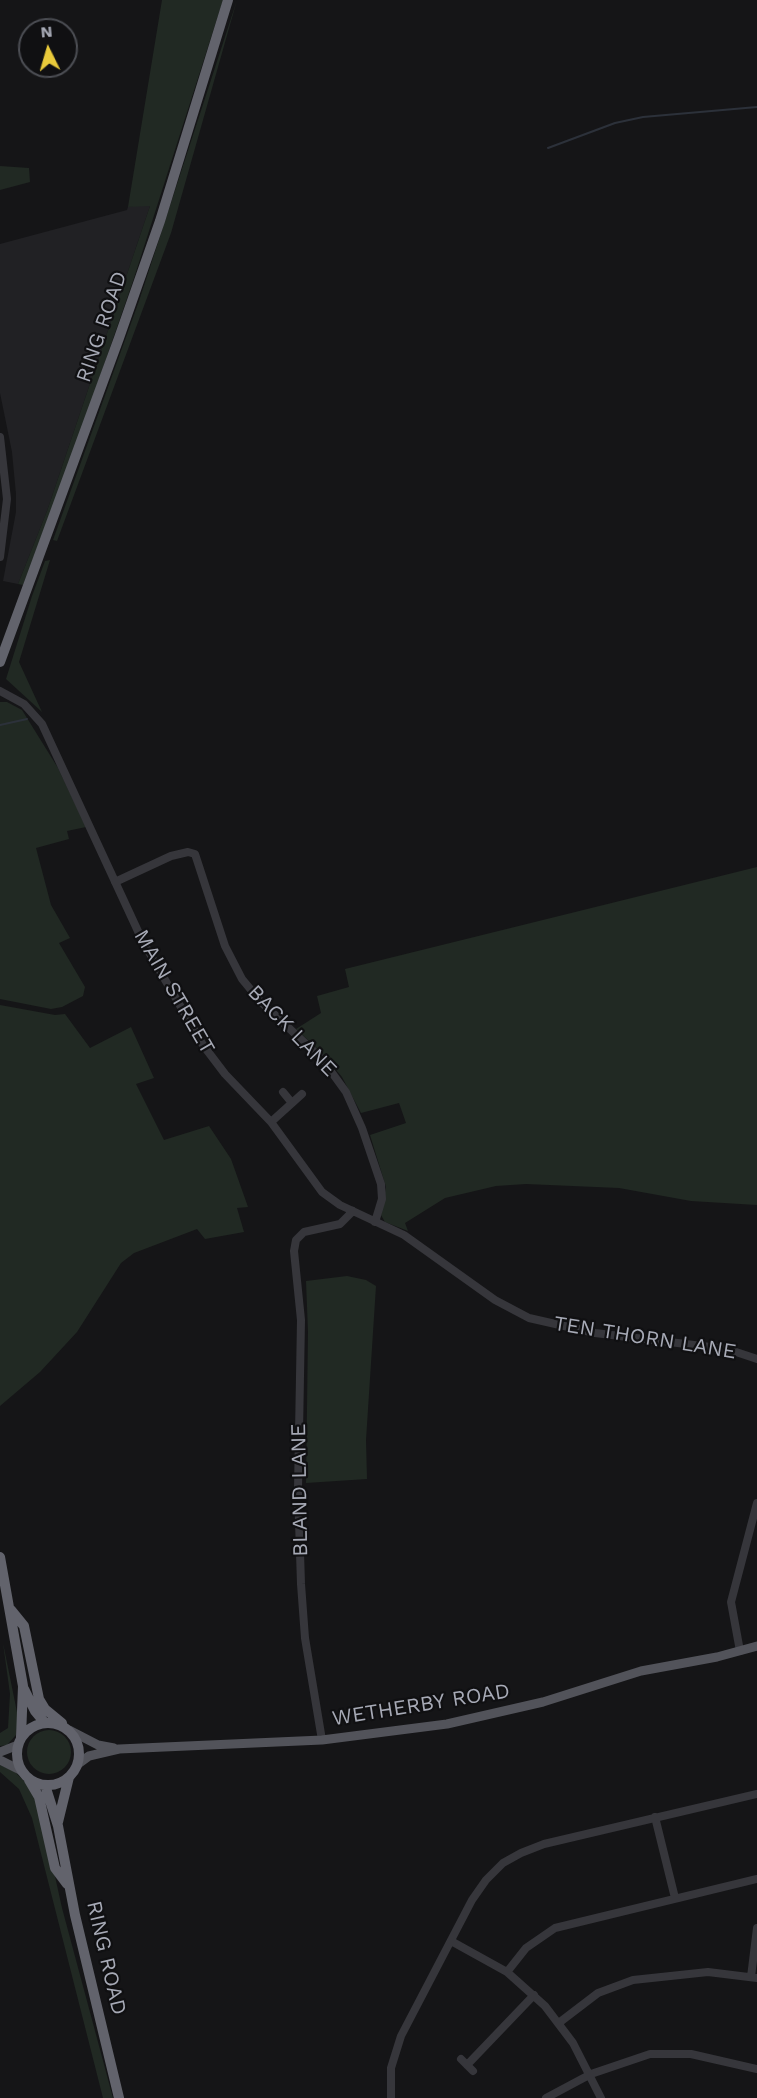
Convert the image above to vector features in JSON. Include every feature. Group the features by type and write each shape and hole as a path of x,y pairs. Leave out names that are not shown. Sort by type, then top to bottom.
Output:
{"highway":[{"name":"RING ROAD","path":"0,662 160,220 228,0"},
{"path":"0,1557 23,1686 17,1759 20,1770 39,1797 55,1868 69,1887"},
{"path":"9,1607 24,1626 39,1700 52,1716 73,1732 78,1746 78,1764 69,1777 54,1784 45,1785 32,1780 20,1770"},
{"path":"23,1686 35,1711 45,1723"},
{"path":"20,1741 31,1727 45,1723 54,1723 73,1732"},
{"name":"RING ROAD","path":"58,1826 69,1777"},
{"name":"RING ROAD","path":"45,1785 58,1826 69,1887 119,2098"}],"main road":[{"name":"WETHERBY ROAD","path":"78,1764 89,1756 119,1749 322,1740 396,1732 486,1716 543,1702 641,1671 757,1646"},
{"name":"WETHERBY ROAD","path":"73,1732 98,1745 119,1749"},
{"path":"0,1752 20,1741"},
{"path":"0,1760 20,1770"}],"street":[{"path":"0,437 8,499 0,557"},
{"name":"MAIN STREET","path":"0,691 24,704 42,724 152,960 203,1045 225,1074 271,1122 315,1185 330,1198 413,1241"},
{"name":"BACK LANE","path":"116,882 177,854 191,852 198,858 225,946 242,979 261,1002 322,1059 346,1092 370,1149 381,1184 382,1199 375,1222"},
{"path":"283,1092 292,1103"},
{"path":"271,1122 303,1094"},
{"name":"BLAND LANE","path":"322,1740 305,1638 301,1584 298,1425 301,1320 294,1251 296,1240 307,1231 340,1224 353,1211"},
{"name":"TEN THORN LANE","path":"413,1241 506,1307 541,1322 595,1333 711,1346 757,1359"},
{"path":"740,1651 731,1602 757,1503"},
{"path":"391,2098 391,2068 401,2036 478,1891 496,1870 512,1857 544,1844 757,1794"},
{"path":"655,1818 675,1898"},
{"path":"507,1972 526,1948 555,1928 757,1879"},
{"path":"560,2022 598,1993 623,1982 708,1972 754,1978 757,1928"},
{"path":"451,1941 507,1972 560,2022 591,2074 602,2098"},
{"path":"467,2065 534,1995"},
{"path":"546,2098 591,2074 635,2057 663,2052 692,2054 757,2069"}],"shaded area":[{"path":"162,0 223,0 133,281 80,434 23,585 18,584 47,511 150,206 128,207"},
{"path":"237,0 171,233 57,541 53,540 139,301"},
{"path":"0,166 29,168 30,182 0,190"},
{"path":"150,206 47,511 18,584 3,581 16,512 16,494 12,452 0,393 0,244 127,210 128,207"},
{"path":"50,560 19,662 42,712 6,679 32,596 45,561"},
{"path":"0,702 7,702 22,710 58,768 86,827 67,831 69,839 36,848 51,905 70,938 59,943 85,987 83,996 62,1007 51,1009 0,999"},
{"path":"757,867 757,1205 691,1201 619,1188 526,1184 496,1186 445,1198 405,1223 408,1231 385,1222 381,1215 386,1187 370,1135 406,1123 399,1103 361,1113 342,1077 321,1052 296,1029 321,1013 317,996 349,987 345,969"},
{"path":"0,1005 55,1015 65,1014 90,1048 131,1027 154,1078 136,1084 164,1140 209,1126 231,1159 248,1207 237,1208 244,1232 205,1239 197,1229 134,1253 121,1263 77,1332 40,1372 0,1406"},
{"path":"347,1276 366,1280 376,1286 366,1440 367,1479 306,1483 308,1332 306,1281"},
{"path":"3,1643 18,1717 16,1735 7,1745 0,1746 0,1733 8,1728 10,1694"},
{"path":"49,1730 65,1736 71,1752 65,1768 49,1774 33,1768 27,1752 33,1736"},
{"path":"0,1765 14,1771 28,1785 39,1804 62,1908 113,2098 103,2098 32,1818 19,1789 0,1772"}],"waterway":[{"path":"548,148 615,123 643,117 757,107"},
{"path":"0,725 27,719"}]}
